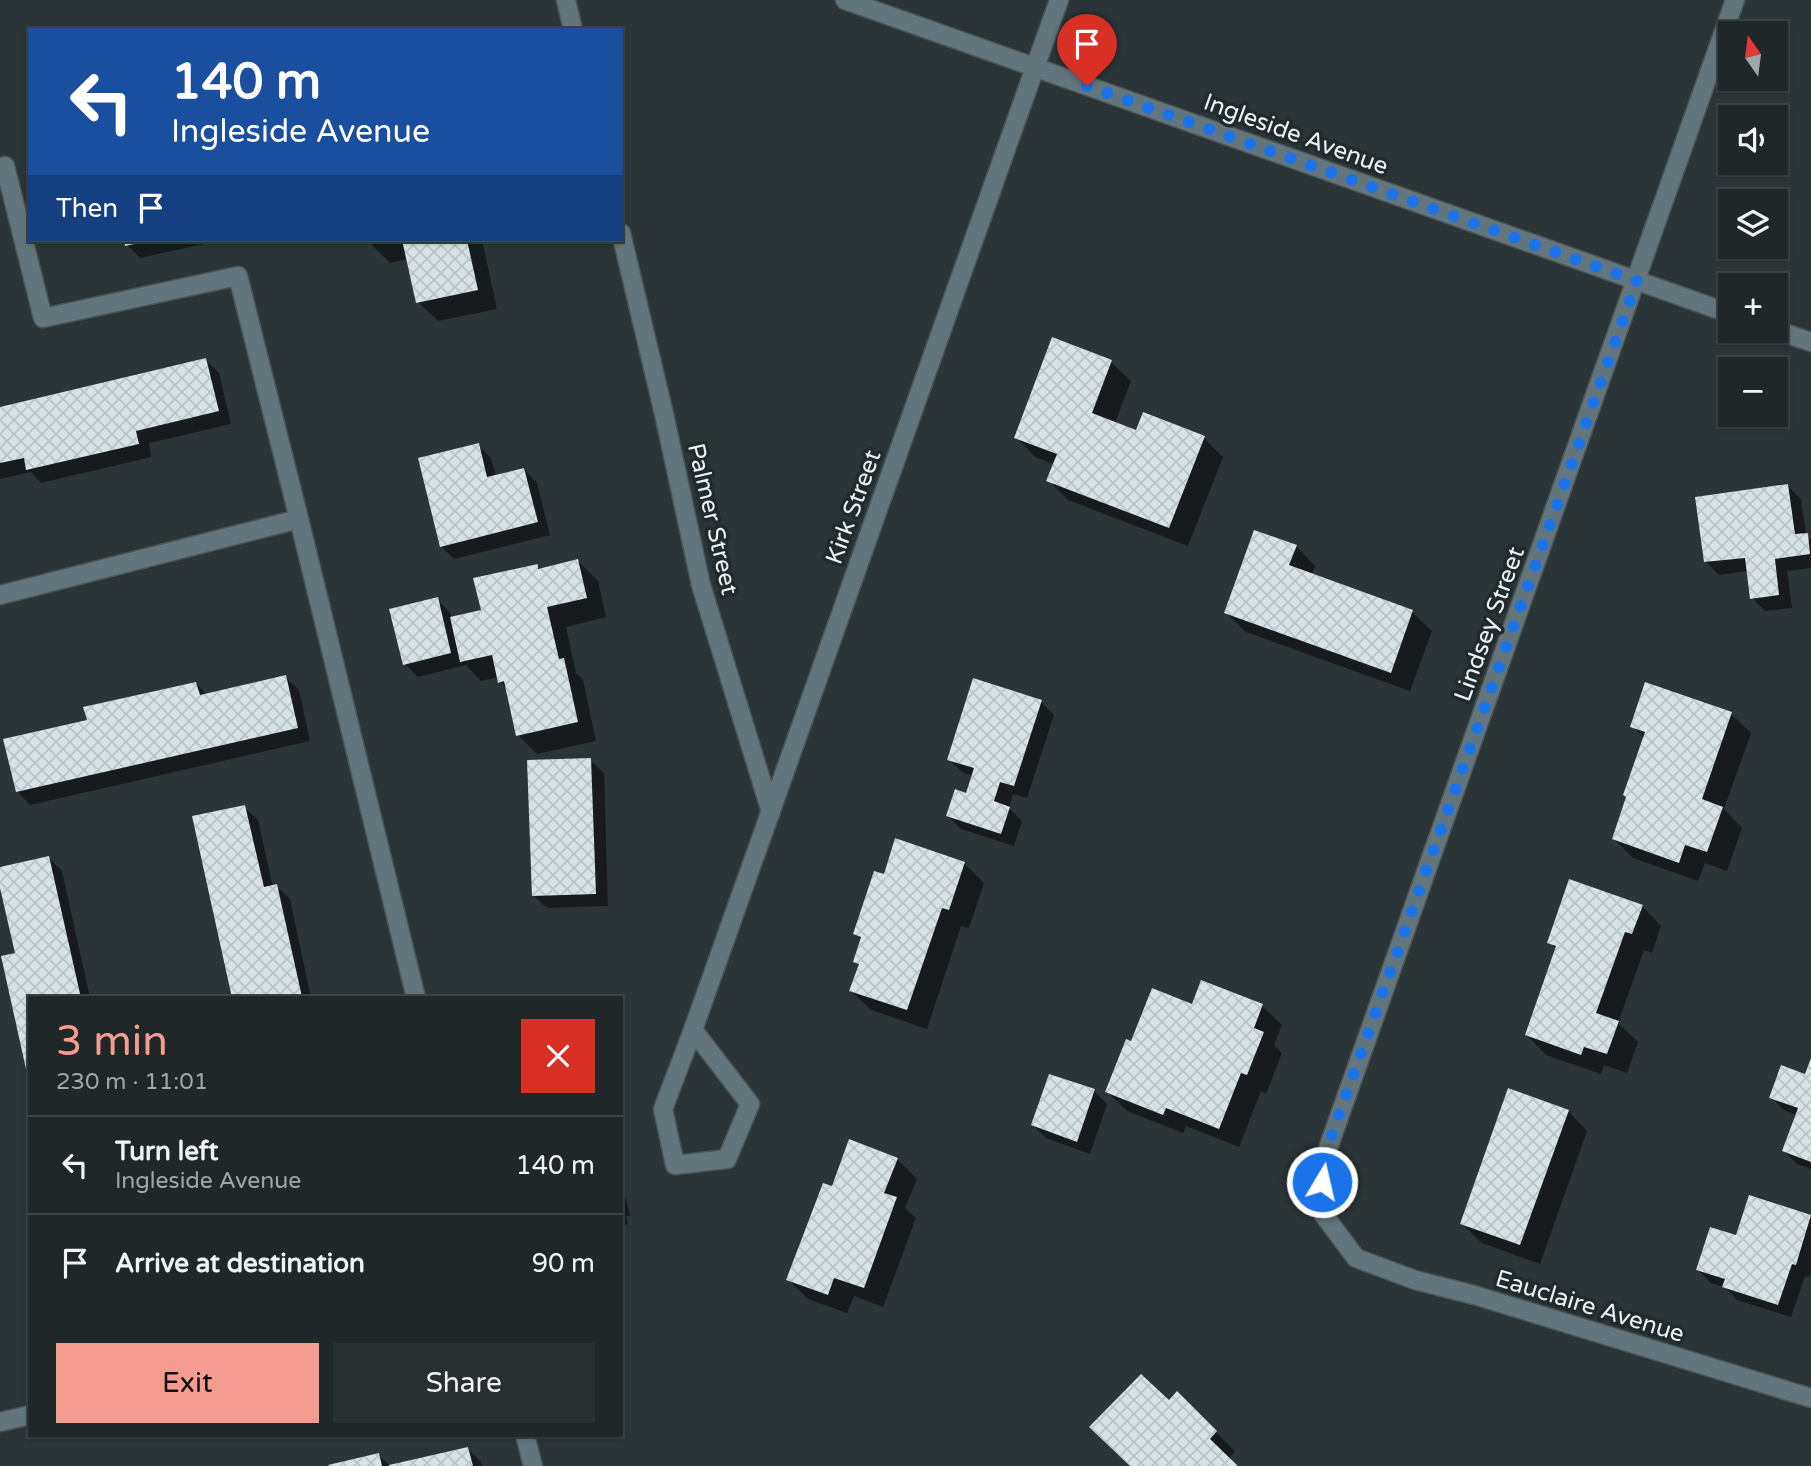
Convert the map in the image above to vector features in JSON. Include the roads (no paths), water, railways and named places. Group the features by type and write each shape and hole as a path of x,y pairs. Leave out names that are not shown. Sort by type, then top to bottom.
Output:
{"street":[{"path":"566,0 573,28"},
{"name":"Ingleside Avenue","path":"845,0 1718,309"},
{"name":"Kirk Street","path":"693,1030 750,1104 727,1158 675,1165 663,1110 1059,0"},
{"name":"Lindsey Street","path":"1356,1258 1320,1210 1325,1154 1735,0"},
{"path":"5,166 43,318 238,276 416,996"},
{"name":"Palmer Street","path":"623,241 701,585 771,812"},
{"path":"1788,334 1811,342"},
{"path":"0,595 299,519"},
{"name":"Eauclaire Avenue","path":"1356,1258 1415,1280 1811,1398"},
{"path":"0,1422 28,1415"},
{"path":"526,1437 533,1466"}]}
